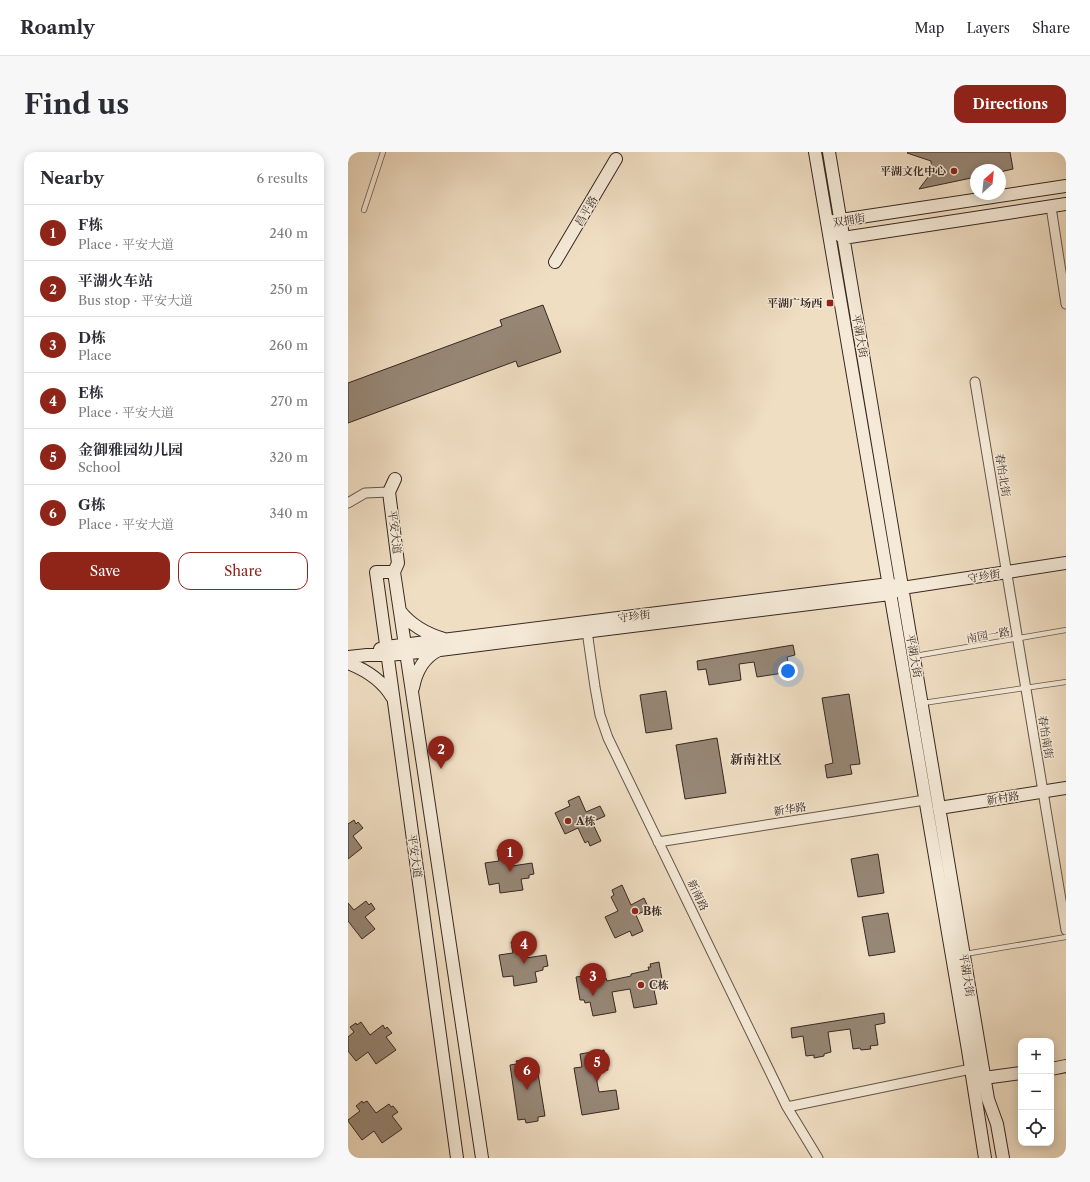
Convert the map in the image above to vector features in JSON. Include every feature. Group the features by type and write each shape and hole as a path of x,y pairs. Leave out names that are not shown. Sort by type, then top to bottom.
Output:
{"street":[{"name":"平湖大街","path":"815,152 985,1158"},
{"name":"平湖大街","path":"829,152 984,1078 988,1099 997,1124 1002,1158"},
{"name":"昌平路","path":"555,262 616,159"},
{"name":"双拥街","path":"827,222 1066,186"},
{"name":"双拥街","path":"827,222 844,238 1066,204"},
{"path":"1051,207 1066,304"},
{"name":"春怡北街","path":"976,382 1007,572"},
{"path":"348,503 365,493 389,492 395,479"},
{"name":"平安大道","path":"389,492 398,563 394,572 482,1158"},
{"name":"守珍街","path":"406,649 447,639 902,588 1066,563"},
{"name":"平安大道","path":"394,572 376,572 457,1158"},
{"name":"春怡南街","path":"1007,572 1066,930"},
{"name":"守珍街","path":"348,657 406,649 440,650 587,632 890,589"},
{"path":"400,611 406,619 419,628 437,637 447,639"},
{"name":"新南路","path":"587,632 594,687 600,715 608,738 788,1106 818,1158"},
{"path":"412,691 417,674 423,664 432,653 440,650"},
{"path":"348,663 366,671 379,680 394,698"},
{"name":"新村路","path":"939,808 1066,788"},
{"name":"新华路","path":"658,842 925,800"},
{"path":"1054,1068 1066,1066"},
{"path":"788,1106 971,1069 984,1078 1018,1073"}],"lane":[{"path":"364,210 383,152"},
{"name":"南园一路","path":"914,656 1066,630"},
{"path":"922,704 1066,682"},
{"path":"964,954 1066,937"}],"building":[{"name":"平湖文化中心","path":"1010,152 1013,169 1006,171 1006,164 970,164 970,178 919,189 932,172 931,161 907,153"},
{"path":"543,305 561,352 518,367 516,361 348,423 348,383 502,326 500,320"},
{"path":"793,645 795,655 787,657 790,672 757,677 754,662 739,664 741,680 709,685 706,669 698,670 697,661"},
{"path":"666,691 672,729 646,733 640,695"},
{"path":"849,694 860,764 850,765 852,774 827,778 825,765 833,763 822,698"},
{"path":"717,738 726,793 685,799 676,745"},
{"name":"A栋","path":"579,796 586,812 600,806 605,816 592,822 601,841 590,846 588,841 585,843 578,828 565,834 555,813 570,806 568,801"},
{"path":"354,820 356,824 358,822 363,828 353,836 362,848 348,859 348,824"},
{"path":"505,849 505,851 509,850 512,866 532,863 534,874 529,875 529,878 521,879 523,890 500,893 499,883 489,885 485,863 499,861 497,850"},
{"path":"878,854 884,893 858,897 851,859"},
{"name":"B栋","path":"622,885 631,905 644,898 649,909 636,915 643,931 632,936 630,931 615,938 605,917 618,911 611,897 614,895 612,890"},
{"path":"366,901 369,905 371,903 375,909 365,917 375,929 362,939 348,921 348,903 354,910"},
{"path":"888,913 895,952 869,956 862,917"},
{"path":"519,941 519,943 523,943 526,958 546,955 548,966 543,967 543,970 535,972 537,982 514,986 513,976 503,977 499,955 513,953 511,942"},
{"path":"659,962 663,985 659,985 659,989 654,990 657,1004 634,1008 630,989 612,992 616,1012 593,1016 590,1002 585,1003 584,1000 580,1000 576,977 584,976 584,979 587,979 587,982 606,978 607,981 631,976 631,974 649,970 648,967 651,967 650,964"},
{"path":"884,1013 885,1023 875,1025 878,1045 870,1046 871,1049 853,1049 850,1029 828,1032 831,1052 824,1054 824,1056 814,1058 814,1055 806,1056 803,1036 792,1038 791,1028"},
{"path":"361,1022 370,1035 383,1025 385,1029 387,1027 392,1033 386,1037 396,1050 376,1064 368,1052 356,1061 348,1051 348,1037 354,1032 350,1027"},
{"path":"604,1050 608,1070 595,1072 599,1092 616,1090 619,1109 582,1115 574,1068 582,1067 580,1054"},
{"path":"529,1059 529,1062 536,1061 545,1116 538,1117 538,1121 526,1123 525,1119 518,1120 510,1065 517,1064 516,1061"},
{"path":"362,1101 363,1103 367,1101 376,1113 389,1104 391,1107 393,1106 398,1112 392,1116 402,1129 382,1143 374,1131 362,1140 348,1120 360,1111 356,1106"}],"place":[{"name":"平湖文化中心","path":"954,171"},
{"name":"平湖广场西","path":"830,303"},
{"name":"平湖火车站","path":"441,769"},
{"name":"A栋","path":"568,821"},
{"name":"F栋","path":"510,872"},
{"name":"B栋","path":"635,911"},
{"name":"E栋","path":"524,964"},
{"name":"C栋","path":"641,985"},
{"name":"D栋","path":"593,996"},
{"name":"金御雅园幼儿园","path":"597,1082"},
{"name":"G栋","path":"527,1090"}],"district":[{"name":"新南社区","path":"756,759"}]}
